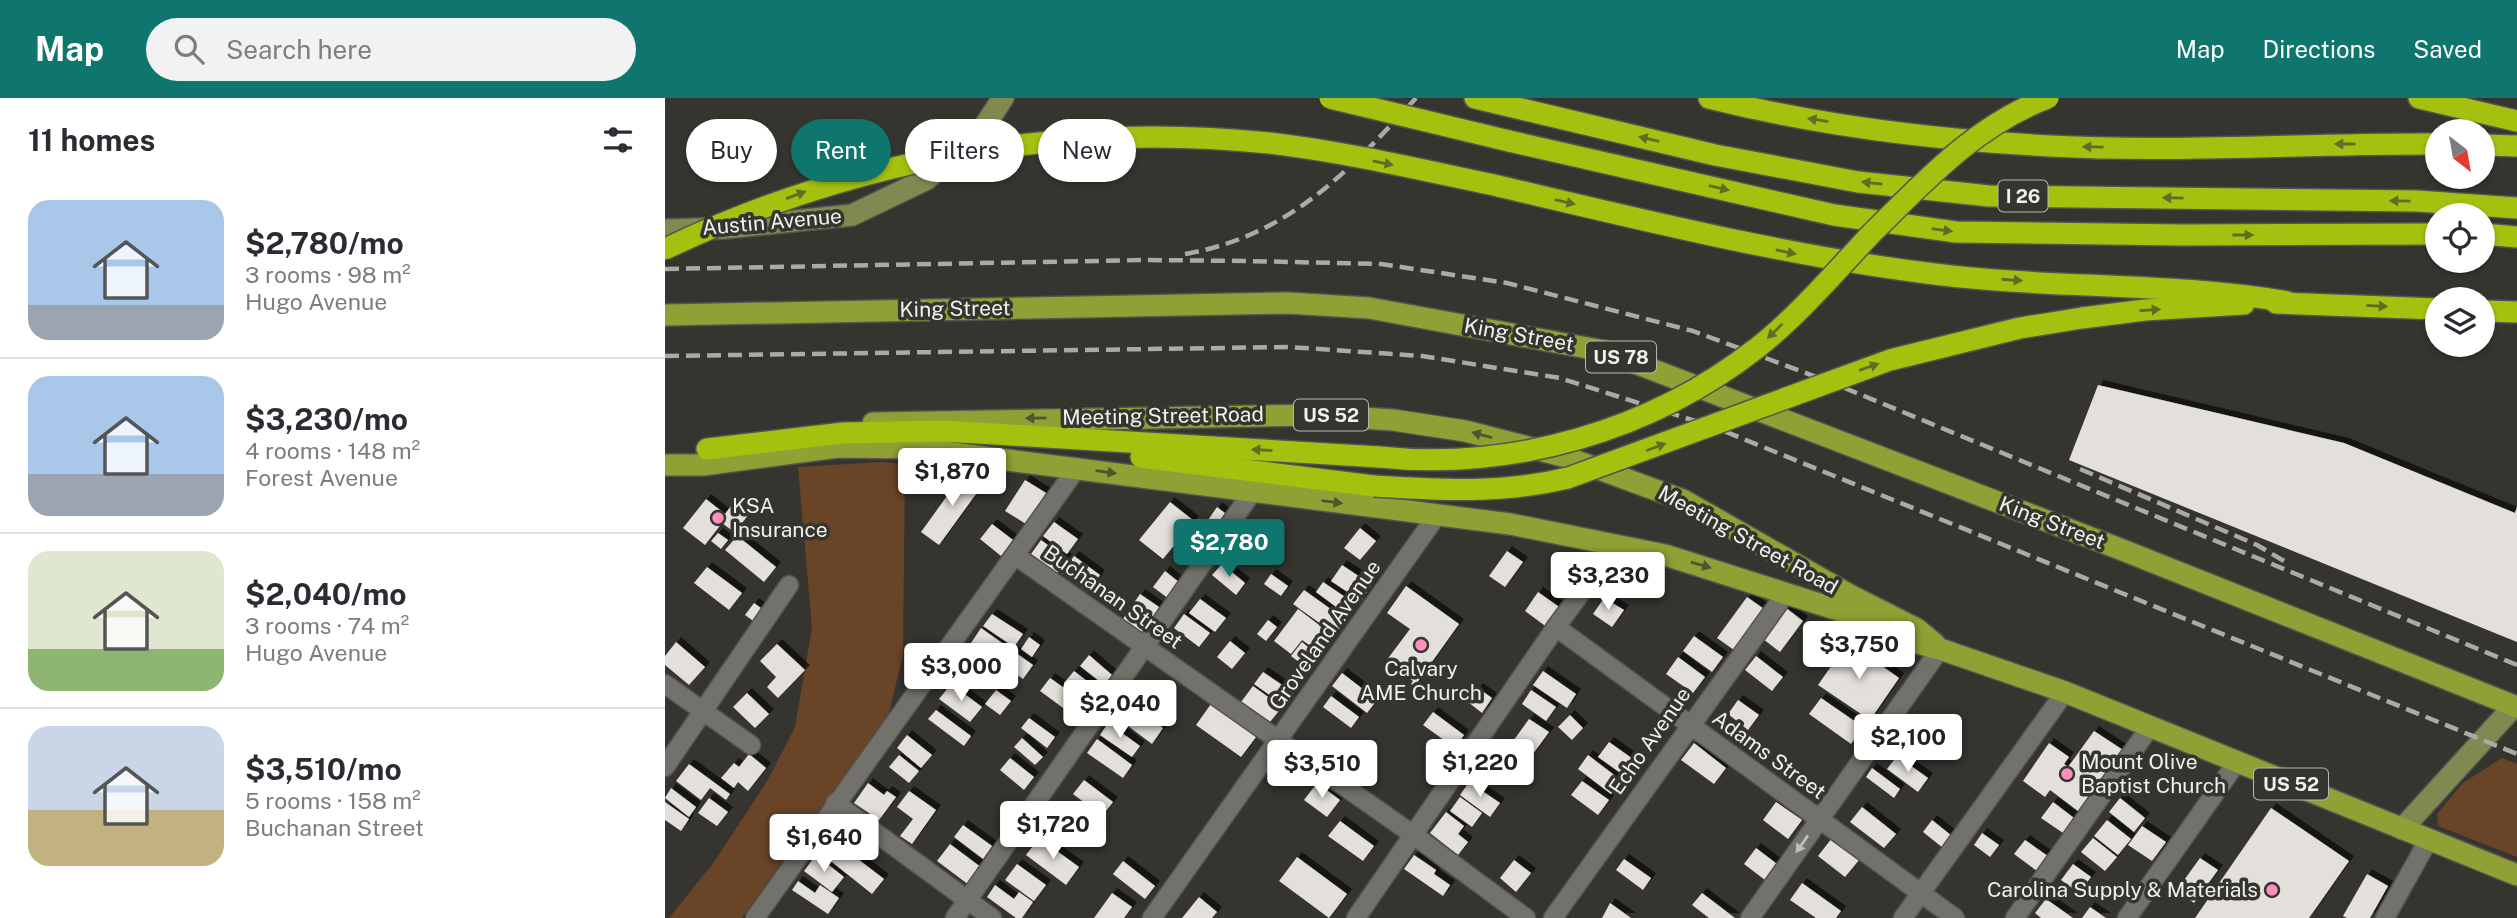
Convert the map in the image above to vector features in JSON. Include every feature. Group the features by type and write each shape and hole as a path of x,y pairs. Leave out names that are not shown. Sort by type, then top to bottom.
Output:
{"highway":[{"name":"I 26","path":"1330,98 1834,215 1956,232 2425,234"},
{"name":"I 26","path":"1475,98 1715,155 1858,182 1989,196 2417,201 2517,208"},
{"path":"1709,98 1757,110 1879,130 2050,146 2425,144"},
{"path":"707,449 826,434 943,431 1433,462 1483,459 1521,453 1605,430 1697,386 1758,346 1938,167 1984,130 2048,98"},
{"path":"2419,98 2517,121"},
{"path":"665,249 715,225 845,178 941,155 1066,139 1186,138 1268,144 1498,186 1808,256 1937,274 2227,292 2288,302"},
{"path":"2495,145 2517,146"},
{"path":"2495,235 2517,237"},
{"path":"797,451 893,442 976,444 1102,452 1374,486 1491,491 1568,478 1890,360 2020,327 2145,310 2288,302 2425,308"},
{"path":"2495,311 2517,312"}],"main road":[{"name":"King Street","path":"665,314 1288,303 1369,308 1604,351 2120,549 2516,706"},
{"name":"Meeting Street Road","path":"668,468 707,449 823,427 912,420 1317,415 1393,420 1465,431 1563,456 1683,500 1848,594 1917,629 1940,649"},
{"name":"Meeting Street Road","path":"668,468 797,451 896,447 1510,524 1617,544 1720,570 1838,610 1906,640 2064,692 2517,875"}],"street":[{"name":"Austin Avenue","path":"665,230 725,228 852,215 927,179 984,127 1003,98"},
{"path":"755,918 1077,468"},
{"path":"955,918 1146,648 1253,491"},
{"name":"Groveland Avenue","path":"1152,918 1437,515"},
{"path":"1356,918 1415,836 1556,627 1617,544"},
{"name":"Buchanan Street","path":"1016,556 1415,836 1526,918"},
{"path":"665,767 789,586"},
{"name":"Echo Avenue","path":"1553,918 1689,724 1786,593"},
{"name":"Adams Street","path":"1556,627 1955,918"},
{"path":"1750,918 1940,649"},
{"path":"665,684 751,745"},
{"path":"1903,918 2064,692"},
{"path":"2402,829 2516,706"},
{"path":"2015,918 2150,727"},
{"path":"2127,918 2237,762"},
{"path":"835,803 992,918"},
{"path":"2385,918 2428,839"}],"shaded area":[{"path":"881,462 905,464 903,655 889,713 742,918 669,918 714,862 769,778 795,727 812,628 798,467"},
{"path":"2502,758 2517,764 2517,857 2438,826 2437,814 2463,783"}],"building":[{"path":"2098,385 2344,443 2515,513 2517,507 2517,642 2069,460"},
{"path":"965,471 984,483 939,545 921,532"},
{"path":"1025,480 1046,493 1026,524 1005,511"},
{"name":"KSA Insurance","path":"706,499 725,514 734,502 749,514 738,528 744,532 740,538 776,567 764,582 725,550 738,535 722,523 705,545 683,528"},
{"path":"1170,502 1194,521 1163,559 1139,540"},
{"path":"1217,507 1230,517 1205,552 1192,543"},
{"path":"1054,522 1078,539 1067,554 1043,536"},
{"path":"992,524 1013,540 1001,556 980,539"},
{"path":"1360,528 1376,541 1360,560 1344,548"},
{"path":"718,533 728,540 721,549 711,541"},
{"path":"1041,540 1067,559 1057,573 1031,554"},
{"path":"1507,551 1523,562 1505,587 1489,576"},
{"path":"1074,556 1100,575 1088,592 1062,573"},
{"path":"1222,564 1245,583 1236,595 1212,575"},
{"path":"1342,565 1372,585 1361,601 1331,581"},
{"path":"707,567 742,593 729,610 694,583"},
{"path":"1165,571 1180,583 1169,599 1153,587"},
{"path":"1271,574 1288,586 1281,596 1264,584"},
{"path":"1323,582 1351,601 1343,612 1316,592"},
{"name":"Calvary AME Church","path":"1406,586 1459,624 1414,687 1411,684 1413,681 1386,661 1410,629 1387,613"},
{"path":"1304,590 1346,620 1335,634 1293,604"},
{"path":"1538,592 1562,609 1548,628 1525,611"},
{"path":"1140,594 1159,607 1148,624 1152,626 1146,635 1123,619"},
{"path":"1747,597 1764,609 1734,650 1717,638"},
{"path":"1604,598 1624,610 1612,627 1593,614"},
{"path":"1200,599 1226,618 1215,632 1189,613"},
{"path":"754,603 765,611 756,623 745,615"},
{"path":"1786,608 1803,621 1780,652 1763,639"},
{"path":"1298,609 1335,637 1322,654 1302,640 1291,654 1274,641"},
{"path":"992,614 1023,634 1014,647 983,626"},
{"path":"1184,614 1210,633 1199,647 1174,628"},
{"path":"1268,620 1277,627 1266,641 1257,634"},
{"path":"981,628 1033,665 1023,679 971,643"},
{"path":"1694,636 1723,657 1712,672 1683,651"},
{"path":"1029,637 1040,645 1032,657 1021,649"},
{"path":"1230,641 1245,653 1232,669 1217,657"},
{"path":"676,642 705,667 689,685 665,665 665,656"},
{"path":"1302,642 1314,652 1304,666 1291,656"},
{"path":"1848,642 1899,678 1870,720 1818,685"},
{"path":"777,644 805,670 778,698 767,687 776,677 760,661"},
{"path":"1089,655 1112,675 1104,685 1080,666"},
{"path":"1756,656 1783,677 1772,691 1745,670"},
{"path":"1678,657 1705,677 1693,693 1666,674"},
{"path":"1074,671 1097,689 1087,701 1064,683"},
{"path":"1543,671 1576,694 1567,708 1533,685"},
{"path":"1263,672 1294,693 1285,706 1254,684"},
{"path":"1342,673 1377,700 1367,713 1332,686"},
{"path":"1050,678 1084,702 1074,716 1040,691"},
{"path":"951,684 982,707 970,722 939,699"},
{"path":"1253,686 1282,707 1270,722 1241,702"},
{"path":"1478,688 1492,698 1482,713 1468,702"},
{"path":"996,690 1011,701 1000,715 985,704"},
{"path":"1531,690 1556,707 1546,721 1522,704"},
{"path":"747,693 769,714 755,728 733,707"},
{"path":"1331,696 1359,717 1351,728 1323,707"},
{"path":"1821,698 1863,727 1851,744 1809,714"},
{"path":"1738,700 1759,715 1748,730 1728,714"},
{"path":"1211,704 1256,737 1241,757 1196,725"},
{"path":"936,710 971,736 964,746 928,719"},
{"path":"1140,711 1163,728 1152,744 1128,726"},
{"path":"1433,712 1464,735 1455,748 1423,725"},
{"path":"1570,715 1583,728 1572,740 1558,727"},
{"path":"1029,718 1055,737 1047,748 1021,728"},
{"path":"1529,719 1549,732 1530,758 1511,744"},
{"path":"1108,723 1140,746 1132,757 1100,735"},
{"name":"Mount Olive Baptist Church","path":"2094,731 2123,750 2078,811 2050,790 2045,797 2023,781 2049,743 2069,757 2064,764 2068,767"},
{"path":"907,735 932,755 921,768 897,748"},
{"path":"1022,738 1043,757 1035,765 1014,747"},
{"path":"1097,739 1132,765 1123,778 1087,753"},
{"path":"1609,742 1640,764 1629,779 1598,757"},
{"path":"1694,743 1726,768 1714,784 1681,760"},
{"path":"1496,745 1529,769 1518,784 1485,760"},
{"path":"749,754 766,768 748,791 738,782 734,788 721,778 734,763 739,767"},
{"path":"899,755 919,771 909,783 889,767"},
{"path":"1588,755 1622,781 1611,794 1578,769"},
{"path":"1897,756 1928,778 1918,792 1887,769"},
{"path":"1010,758 1034,777 1024,790 1000,770"},
{"path":"689,764 730,794 726,800 710,788 701,800 676,781"},
{"path":"1872,768 1900,789 1894,798 1866,777"},
{"path":"1084,780 1113,802 1102,816 1073,794"},
{"path":"1582,781 1609,800 1598,815 1571,795"},
{"path":"1469,782 1500,803 1490,817 1460,795"},
{"path":"868,783 884,795 887,791 896,797 879,820 854,803"},
{"path":"1317,783 1340,800 1327,817 1304,800"},
{"path":"671,788 696,807 689,817 665,798"},
{"path":"909,791 936,810 912,844 900,836 913,819 897,807"},
{"path":"1460,797 1482,813 1472,827 1450,811"},
{"path":"709,798 728,812 717,826 698,813"},
{"path":"2120,798 2145,818 2134,832 2109,812"},
{"path":"665,802 689,819 681,831 665,820"},
{"path":"1776,802 1802,820 1788,839 1763,820"},
{"path":"2053,802 2074,818 2063,833 2041,818"},
{"path":"1862,807 1896,834 1884,848 1850,822"},
{"name":"Carolina Supply & Materials","path":"2271,808 2349,861 2309,918 2195,918"},
{"path":"1446,812 1464,826 1458,834 1468,842 1458,855 1430,833"},
{"path":"1932,820 1952,836 1943,848 1923,832"},
{"path":"2107,820 2131,839 2118,855 2094,836"},
{"path":"1340,821 1374,846 1363,861 1328,836"},
{"path":"963,825 992,846 983,859 954,837"},
{"path":"2142,826 2166,842 2152,861 2128,845"},
{"path":"1982,833 1999,845 1990,857 1974,845"},
{"path":"1039,838 1079,867 1066,885 1026,855"},
{"path":"1832,838 1859,860 1845,877 1818,856"},
{"path":"2093,838 2117,857 2105,871 2081,852"},
{"path":"833,840 884,879 872,894 822,854"},
{"path":"2025,840 2052,859 2041,874 2014,854"},
{"path":"950,844 982,868 969,885 937,861"},
{"path":"1756,848 1777,864 1765,880 1744,864"},
{"path":"816,855 844,877 832,892 804,871"},
{"path":"1414,855 1436,870 1434,874 1450,885 1443,896 1404,869"},
{"path":"1297,857 1347,894 1329,918 1279,881"},
{"path":"2200,858 2218,870 2194,903 2180,893 2185,885 2182,883"},
{"path":"1624,859 1651,878 1643,890 1616,870"},
{"path":"1514,860 1531,873 1516,892 1500,878"},
{"path":"1123,861 1155,886 1145,899 1113,874"},
{"path":"1017,864 1046,885 1034,901 1005,880"},
{"path":"2073,864 2091,877 2079,893 2061,880"},
{"path":"2367,874 2388,886 2370,918 2343,916"},
{"path":"798,881 815,893 820,885 839,898 828,914 792,890"},
{"path":"1802,883 1841,911 1836,918 1816,918 1790,900"},
{"path":"995,885 1014,899 1019,892 1033,902 1022,918 1016,918 987,897"},
{"path":"1112,893 1132,907 1124,918 1094,918"},
{"path":"1702,893 1735,918 1709,918 1692,905"},
{"path":"1199,897 1217,912 1212,918 1182,918"},
{"path":"2046,899 2073,918 2041,918 2035,913"},
{"path":"1610,903 1631,918 1602,918"},
{"path":"2090,907 2106,918 2082,918"}],"railway":[{"path":"1185,254 1222,245 1256,232 1286,216 1341,175 1416,98"},
{"path":"665,269 1147,260 1247,261 1381,264 1507,283 1693,331 1830,382 2517,665"},
{"path":"665,356 1289,347 1422,356 1560,378 1714,427 2517,754"},
{"path":"2080,469 2257,545 2284,561"}],"place":[{"name":"KSA Insurance","path":"718,518"},
{"name":"Calvary AME Church","path":"1421,645"},
{"name":"Mount Olive Baptist Church","path":"2067,774"},
{"name":"Carolina Supply & Materials","path":"2272,890"}]}
